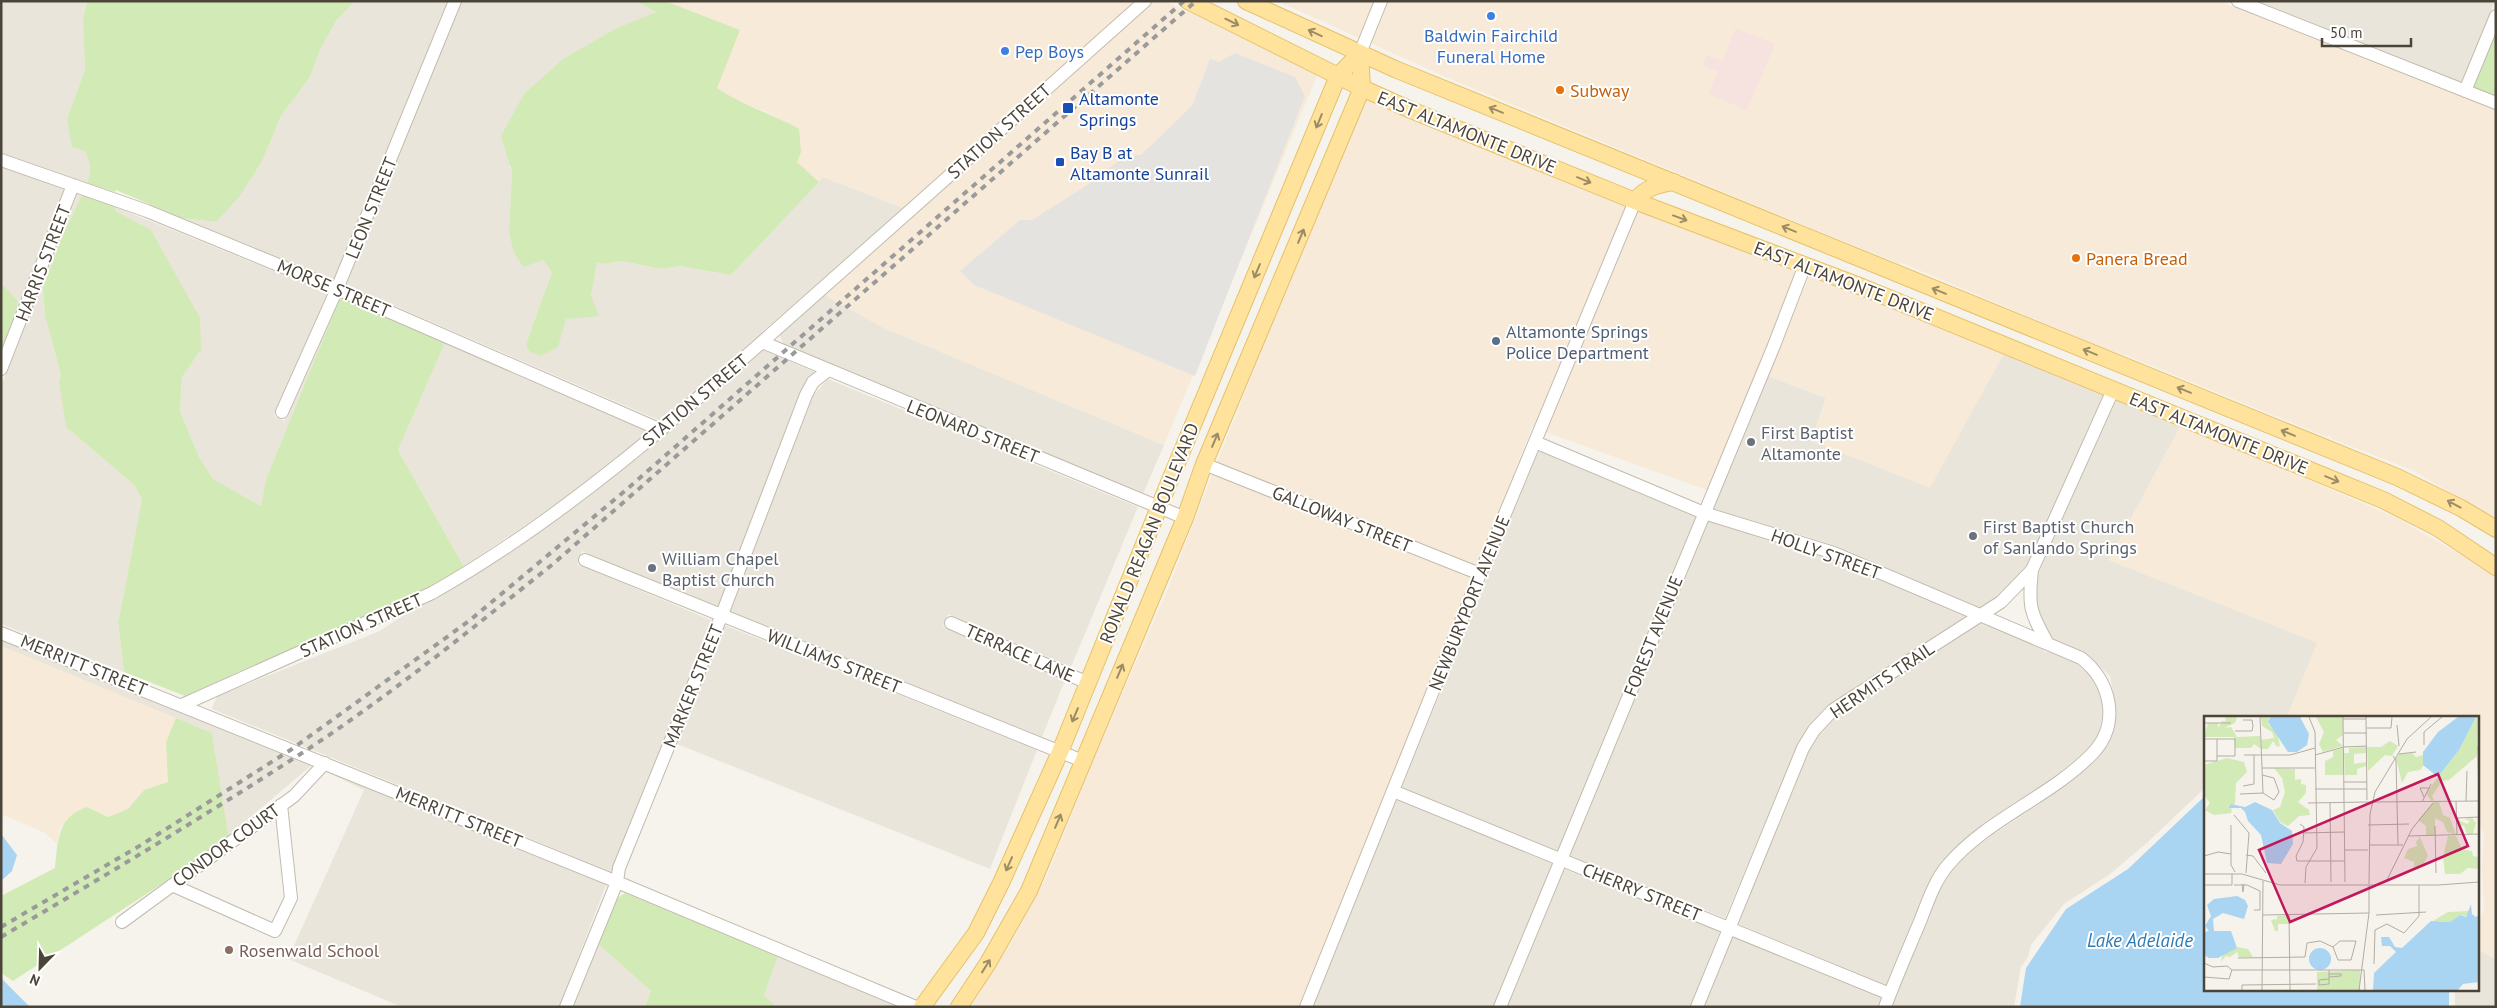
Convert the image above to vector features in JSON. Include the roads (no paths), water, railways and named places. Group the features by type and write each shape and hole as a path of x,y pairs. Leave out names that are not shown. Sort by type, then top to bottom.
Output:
{"main road":[{"name":"EAST ALTAMONTE DRIVE","path":"1188,1 1362,88 1635,201 1862,287 2287,460 2402,509 2451,536 2496,567"},
{"name":"EAST ALTAMONTE DRIVE","path":"1246,1 1360,53 2424,489 2496,528"},
{"name":"RONALD REAGAN BOULEVARD","path":"922,1007 976,933 1001,883 1060,752 1158,508 1338,76 1360,53"},
{"name":"RONALD REAGAN BOULEVARD","path":"958,1007 988,963 1029,891 1185,518 1204,464 1362,88 1360,53"},
{"path":"1635,201 1640,195 1654,186 1674,182"},
{"path":"1862,287 1884,286 1903,276"},
{"path":"2085,378 2104,377 2126,367"},
{"path":"2113,390 2131,380 2151,377"},
{"path":"2287,460 2308,457 2318,445"}],"street":[{"name":"LEON STREET","path":"282,412 337,289 455,1"},
{"name":"STATION STREET","path":"182,705 410,604 455,580 580,495 661,430 762,342 1145,1"},
{"name":"RONALD REAGAN BOULEVARD","path":"1360,53 1381,1"},
{"path":"2238,1 2496,103"},
{"path":"2465,91 2496,16"},
{"name":"MORSE STREET","path":"1,160 147,211 337,289 661,430"},
{"name":"HARRIS STREET","path":"1,370 74,185"},
{"name":"NEWBURYPORT AVENUE","path":"1306,1007 1480,574 1635,201"},
{"name":"FOREST AVENUE","path":"1500,1007 1805,265"},
{"name":"LEONARD STREET","path":"762,342 1185,518"},
{"name":"MARKER STREET","path":"566,1007 617,882 619,868 721,616 806,395 814,382 827,370"},
{"name":"HERMITS TRAIL","path":"1697,1007 1728,927 1804,748 1814,730 1833,710 2007,596 2032,570 2113,390"},
{"name":"HOLLY STREET","path":"1535,442 1704,512 1834,553 2081,658 2097,672 2105,684 2108,700 2108,720 2104,738 2093,753 2039,797 1966,846 1946,866 1934,888 1890,994"},
{"name":"GALLOWAY STREET","path":"1204,464 1480,574"},
{"name":"WILLIAMS STREET","path":"585,560 1083,760"},
{"path":"2032,570 2029,598 2034,618 2048,644"},
{"name":"TERRACE LANE","path":"951,623 1088,683"},
{"name":"MERRITT STREET","path":"1,633 326,762 916,1007"},
{"name":"CONDOR COURT","path":"122,922 294,796 326,762"},
{"name":"CHERRY STREET","path":"1394,792 1890,994"},
{"path":"172,885 275,931 292,898 281,805"},
{"path":"1884,1007 1890,994"}],"water":[{"name":"Lake Adelaide","path":"2204,797 2204,990 2449,990 2449,1007 2020,1007 2026,968 2066,909 2128,869"},
{"path":"1,834 17,855 12,871 1,881"},
{"path":"1,978 30,1007 1,1007"}],"railway":[{"path":"1,927 141,845 292,749 469,621 626,490 1184,1"},
{"path":"1,937 153,846 302,753 367,709 461,637 553,564 1196,1"}],"place":[{"name":"Baldwin Fairchild Funeral Home","path":"1491,16"},
{"name":"Pep Boys","path":"1005,51"},
{"name":"Subway","path":"1560,90"},
{"name":"Altamonte Springs","path":"1068,108"},
{"name":"Bay B at Altamonte Sunrail","path":"1060,162"},
{"name":"Panera Bread","path":"2076,258"},
{"name":"Altamonte Springs Police Department","path":"1496,341"},
{"name":"First Baptist Altamonte","path":"1751,442"},
{"name":"First Baptist Church of Sanlando Springs","path":"1973,536"},
{"name":"William Chapel Baptist Church","path":"652,568"},
{"name":"Rosenwald School","path":"229,950"}]}
